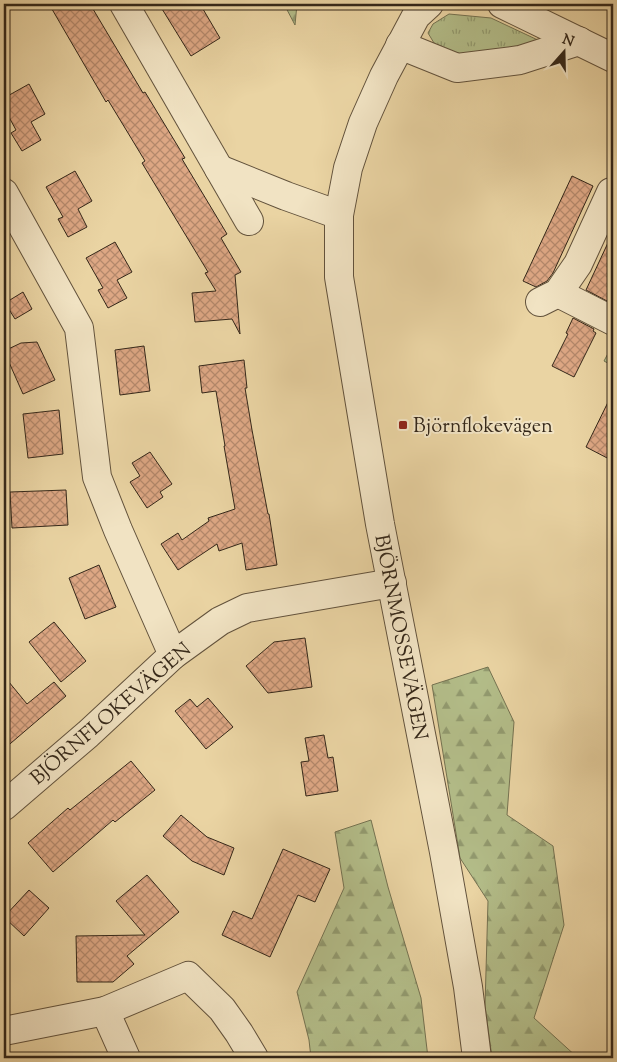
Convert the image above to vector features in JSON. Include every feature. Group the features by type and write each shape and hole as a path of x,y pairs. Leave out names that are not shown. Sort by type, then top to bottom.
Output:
{"street":[{"path":"124,4 249,221"},
{"path":"502,4 613,58"},
{"name":"BJÖRNMOSSEVÄGEN","path":"422,10 400,45 384,76 363,123 348,168 339,215 339,277 380,524 451,890 478,1058"},
{"path":"400,45 457,68 520,60 579,41"},
{"path":"219,169 339,215"},
{"path":"611,192 578,264 549,297 613,321"},
{"path":"4,193 79,328 97,477 173,655"},
{"name":"BJÖRNFLOKEVÄGEN","path":"4,806 88,734 173,655 220,621 247,608 392,583"},
{"path":"4,1031 104,1012 188,976 222,1009 254,1058"},
{"path":"104,1012 126,1058"}],"green space":[{"path":"284,4 297,4 295,25"},
{"path":"449,14 491,18 542,42 479,56 446,51 434,43 428,33 433,24"},
{"path":"613,344 613,366 604,361"},
{"path":"488,667 514,722 507,815 553,846 564,925 534,1018 578,1058 492,1058 485,1006 488,901 460,858 432,685"},
{"path":"371,820 388,887 421,998 428,1058 311,1058 309,1040 297,992 344,888 335,832"}],"building":[{"path":"49,4 90,4 143,93 145,92 185,158 182,159 227,234 221,238 241,272 235,275 240,334 232,319 195,322 192,293 216,291 205,273 208,272 142,163 145,161 108,100 106,102"},
{"path":"159,4 200,4 220,38 191,56"},
{"path":"29,84 45,114 31,122 41,140 22,151 11,133 16,130 4,108 4,98"},
{"path":"75,171 92,201 78,209 87,227 68,237 58,219 63,217 46,187"},
{"path":"572,176 593,186 553,273 547,281 536,287 523,281"},
{"path":"613,232 613,288 607,301 586,290"},
{"path":"115,242 132,272 117,280 127,298 108,308 98,290 103,288 86,258"},
{"path":"23,292 32,309 15,319 5,303"},
{"path":"573,318 594,329 593,331 596,333 574,377 552,366 568,334 566,333"},
{"path":"37,342 55,380 23,394 4,351 21,343"},
{"path":"144,346 150,391 120,395 115,350"},
{"path":"244,360 247,388 245,388 277,565 246,570 242,543 219,551 217,544 178,570 161,544 178,533 182,540 209,521 208,518 235,509 216,391 202,393 199,366"},
{"path":"613,392 613,461 586,447"},
{"path":"59,410 63,454 28,458 23,414"},
{"path":"150,452 172,484 160,492 163,497 147,508 130,482 140,476 132,463"},
{"path":"66,490 68,525 12,528 10,492"},
{"path":"99,565 116,607 85,619 69,578"},
{"path":"54,622 86,661 61,682 29,642"},
{"path":"305,638 312,687 268,693 246,666 274,642"},
{"path":"4,676 27,704 54,682 66,696 4,749"},
{"path":"208,698 233,727 206,749 175,711 190,699 197,707"},
{"path":"324,735 328,758 333,757 338,791 306,796 301,762 309,761 305,738"},
{"path":"131,761 155,790 115,822 113,820 53,872 28,843 68,808 70,810"},
{"path":"181,815 207,837 234,848 224,875 192,861 163,836"},
{"path":"283,849 330,869 315,902 298,895 270,957 222,935 233,911 252,919"},
{"path":"147,875 179,912 127,956 134,964 113,982 77,982 76,936 145,935 116,901"},
{"path":"29,890 49,908 24,936 4,917"}],"place":[{"name":"Björnflokevägen","path":"403,425"}]}
